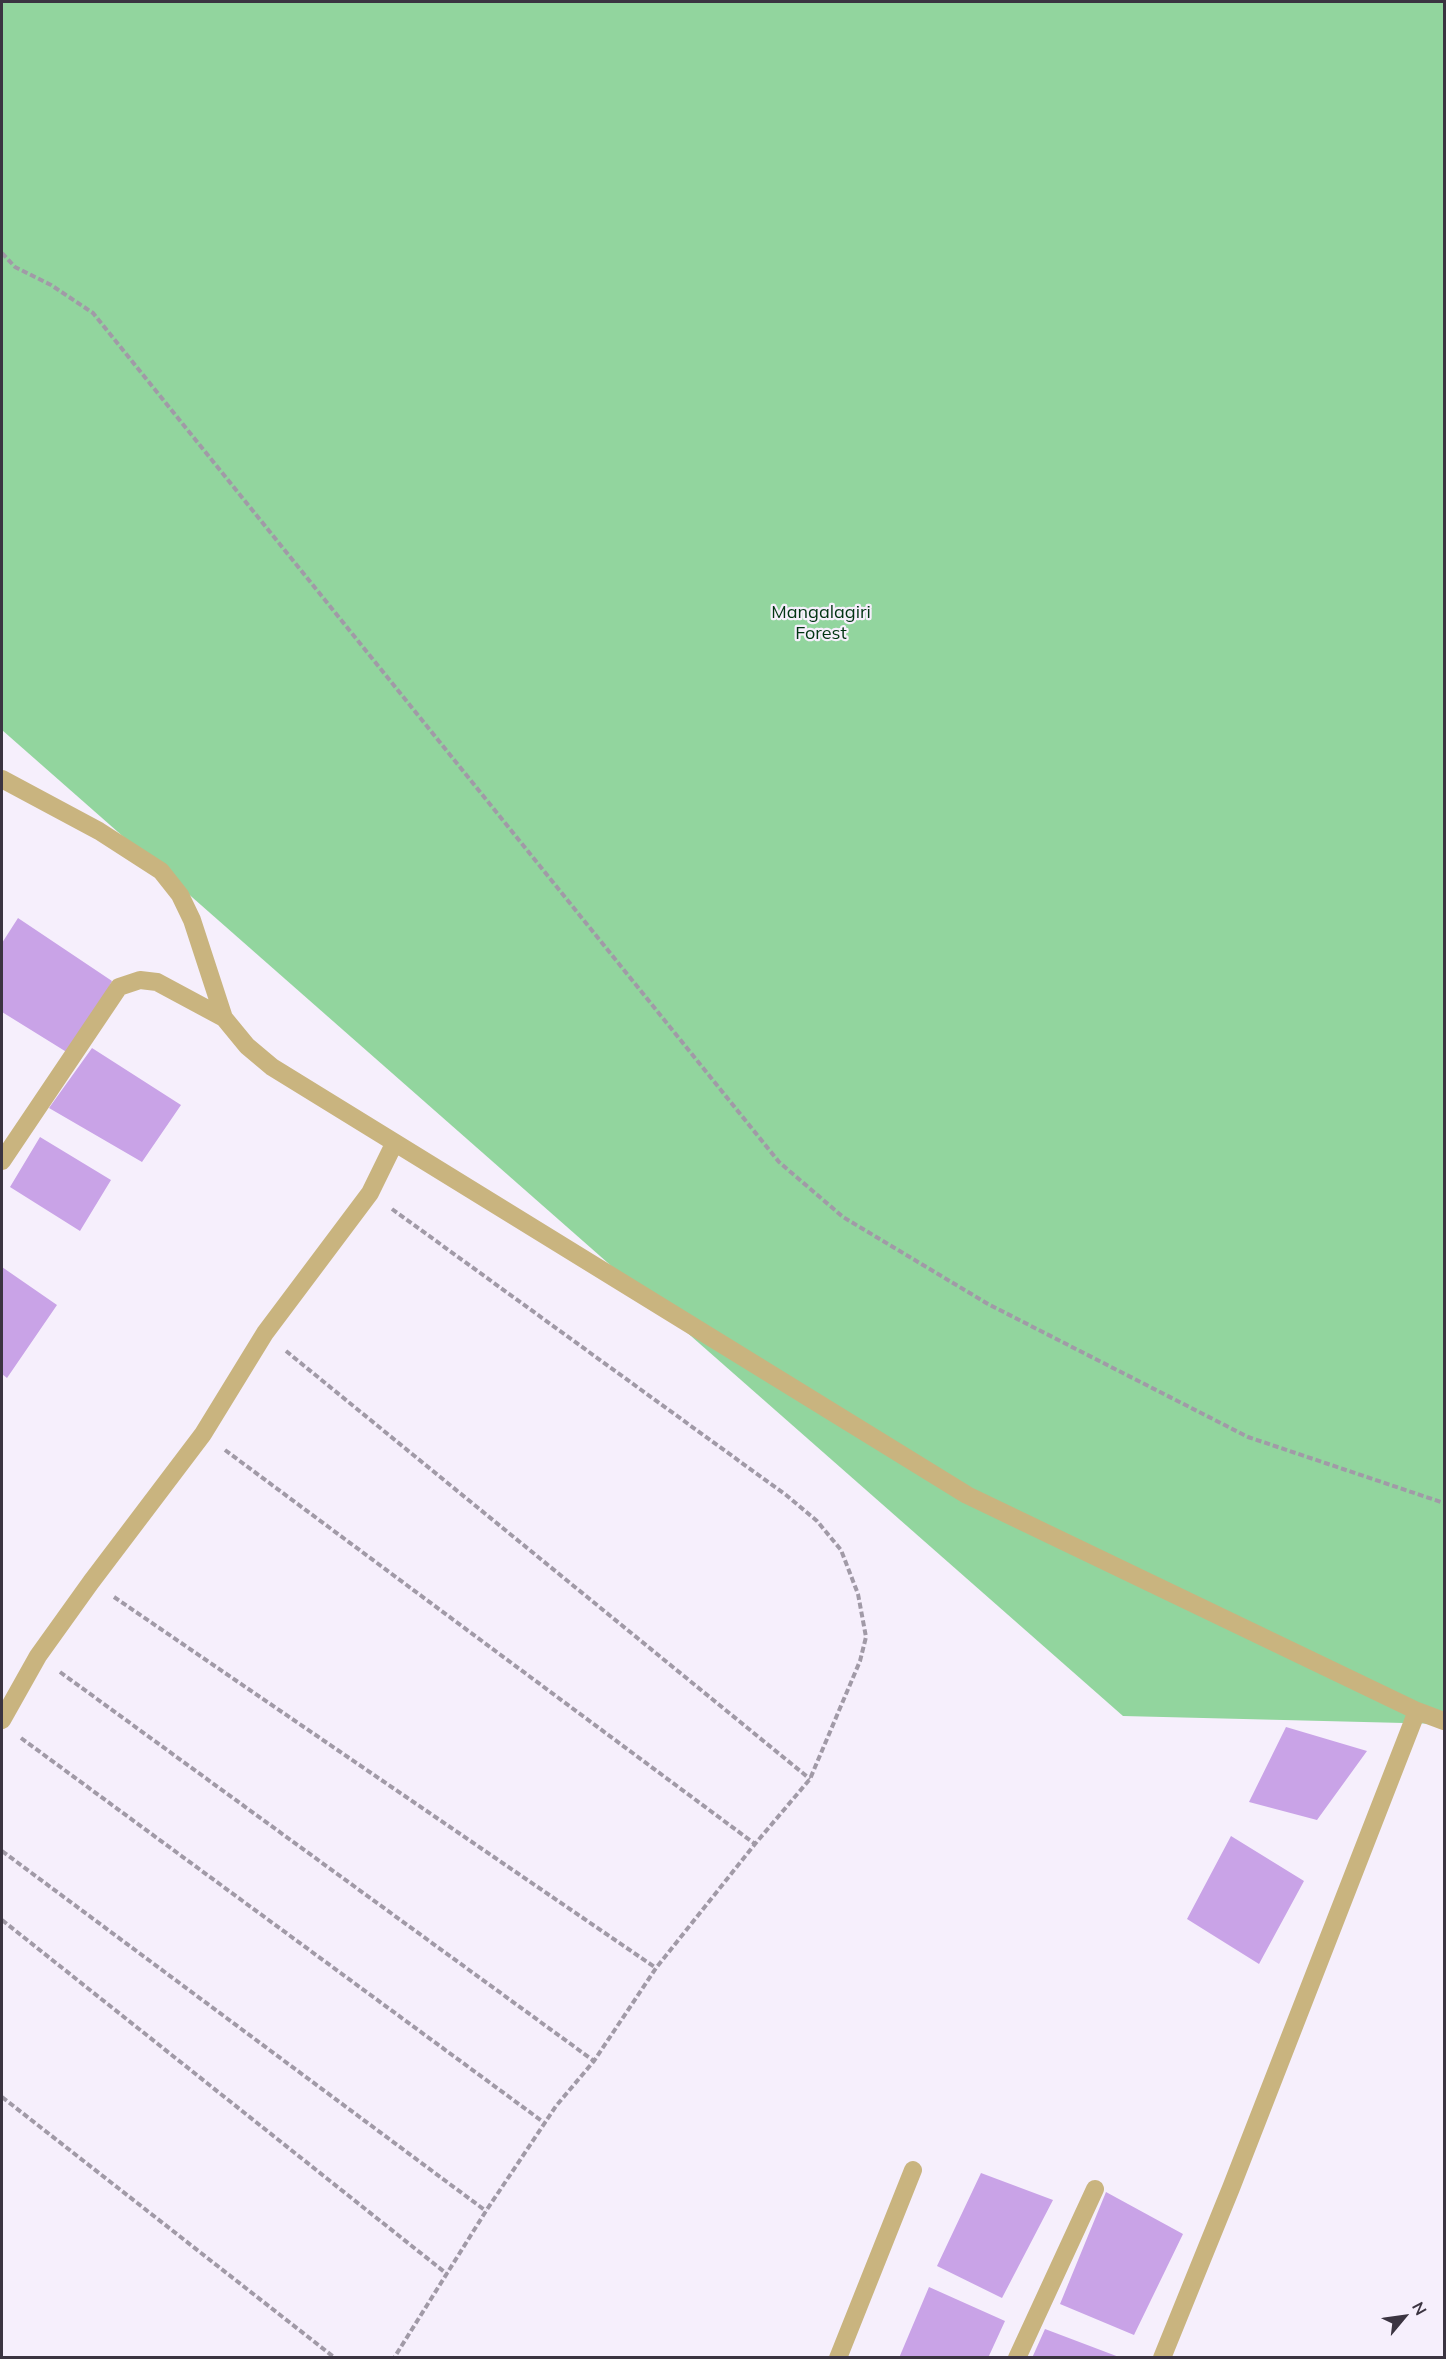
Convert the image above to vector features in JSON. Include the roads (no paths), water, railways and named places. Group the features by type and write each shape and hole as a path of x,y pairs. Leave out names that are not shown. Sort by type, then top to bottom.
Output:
{"street":[{"path":"2,779 99,831 161,871 180,895 192,920 224,1018 247,1046 272,1067 967,1495 1417,1711 1444,1721"},
{"path":"2,1161 119,987 140,980 157,982 224,1018"},
{"path":"2,1720 38,1656 91,1581 203,1434 265,1333 370,1192 394,1144"},
{"path":"1162,2358 1231,2188 1417,1711"},
{"path":"838,2358 913,2170"},
{"path":"1017,2358 1095,2189"}],"park label":[{"name":"Mangalagiri Forest","path":"821,623"}]}
